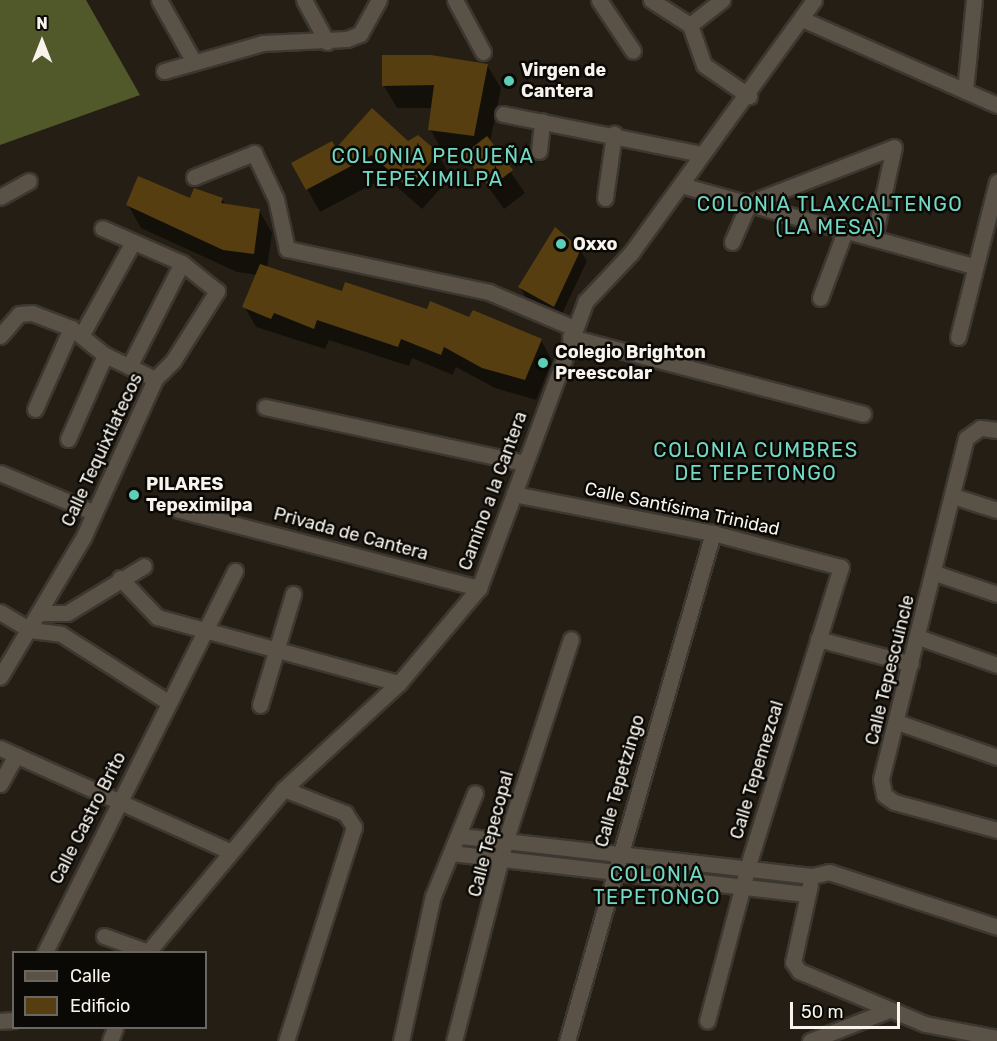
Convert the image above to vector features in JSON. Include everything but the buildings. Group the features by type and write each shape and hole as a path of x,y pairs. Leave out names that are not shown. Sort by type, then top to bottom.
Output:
{"street":[{"path":"159,0 194,62"},
{"path":"303,0 327,42"},
{"path":"164,71 263,43 327,42 360,34 379,0"},
{"path":"455,0 483,52"},
{"path":"599,0 633,51"},
{"path":"651,0 690,25 704,64 749,96"},
{"path":"690,25 722,0"},
{"name":"Camino a la Cantera","path":"149,951 229,851 284,789 399,682 479,588 572,333 599,283 631,253 702,154 749,96 814,0"},
{"path":"965,91 974,0"},
{"path":"802,19 997,105"},
{"path":"503,114 614,134 702,154"},
{"path":"539,151 542,121"},
{"path":"605,198 614,134"},
{"path":"732,242 749,203 894,147 874,238"},
{"path":"194,177 254,153 276,199 286,249 489,292 550,318 572,333 862,414"},
{"path":"0,197 29,181"},
{"path":"958,337 974,266 997,182"},
{"path":"681,185 974,266"},
{"path":"102,228 182,262 130,365"},
{"path":"820,298 845,231"},
{"path":"34,409 77,331 133,242"},
{"name":"Calle Tequixtlatecos","path":"0,677 30,630 93,512 155,379 173,361 217,291 182,262"},
{"path":"0,336 19,314 32,313 77,331 105,355 130,365 155,379"},
{"path":"68,439 105,355"},
{"path":"265,407 523,463"},
{"name":"Calle Tepescuincle","path":"997,430 980,428 966,438 935,573 881,779 884,795 894,802 997,831"},
{"path":"0,473 93,512"},
{"name":"Calle Santísima Trinidad","path":"514,494 713,533 841,567"},
{"path":"953,496 997,510"},
{"name":"Privada de Cantera","path":"179,510 479,588"},
{"name":"Calle Tepetzingo","path":"567,1041 619,852 713,533"},
{"path":"39,613 67,613 120,578 144,566"},
{"name":"Calle Tepemezcal","path":"707,1021 748,866 841,567"},
{"name":"Calle Castro Brito","path":"45,951 166,701 235,571"},
{"path":"935,573 997,594"},
{"path":"120,578 156,617 203,632 277,648 399,682"},
{"path":"260,705 292,594"},
{"path":"0,612 30,630 61,634 166,701"},
{"path":"918,637 997,664"},
{"name":"Calle Tepecopal","path":"454,1041 506,856 506,839 571,639"},
{"path":"818,639 911,664"},
{"path":"897,722 997,758"},
{"path":"0,748 120,799 229,851"},
{"path":"0,784 16,755"},
{"path":"284,789 345,813 354,827 286,1041"},
{"path":"400,1041 433,896 451,852 461,836 475,793"},
{"path":"461,836 748,866 812,876 829,872 997,927"},
{"path":"451,852 506,856 744,883 808,894"},
{"path":"812,876 795,968 925,1024 997,1038"},
{"path":"104,936 145,951"},
{"path":"810,1041 889,1010"}],"green space":[{"path":"0,0 86,0 140,95 0,145"}],"place":[{"name":"Virgen de Cantera","path":"509,81"},
{"name":"Oxxo","path":"561,244"},
{"name":"Colegio Brighton Preescolar","path":"543,363"},
{"name":"PILARES Tepeximilpa","path":"134,495"}],"district":[{"name":"COLONIA PEQUEÑA TEPEXIMILPA","path":"433,168"},
{"name":"COLONIA TLAXCALTENGO (LA MESA)","path":"830,216"},
{"name":"COLONIA CUMBRES DE TEPETONGO","path":"756,462"},
{"name":"COLONIA TEPETONGO","path":"657,886"}]}
